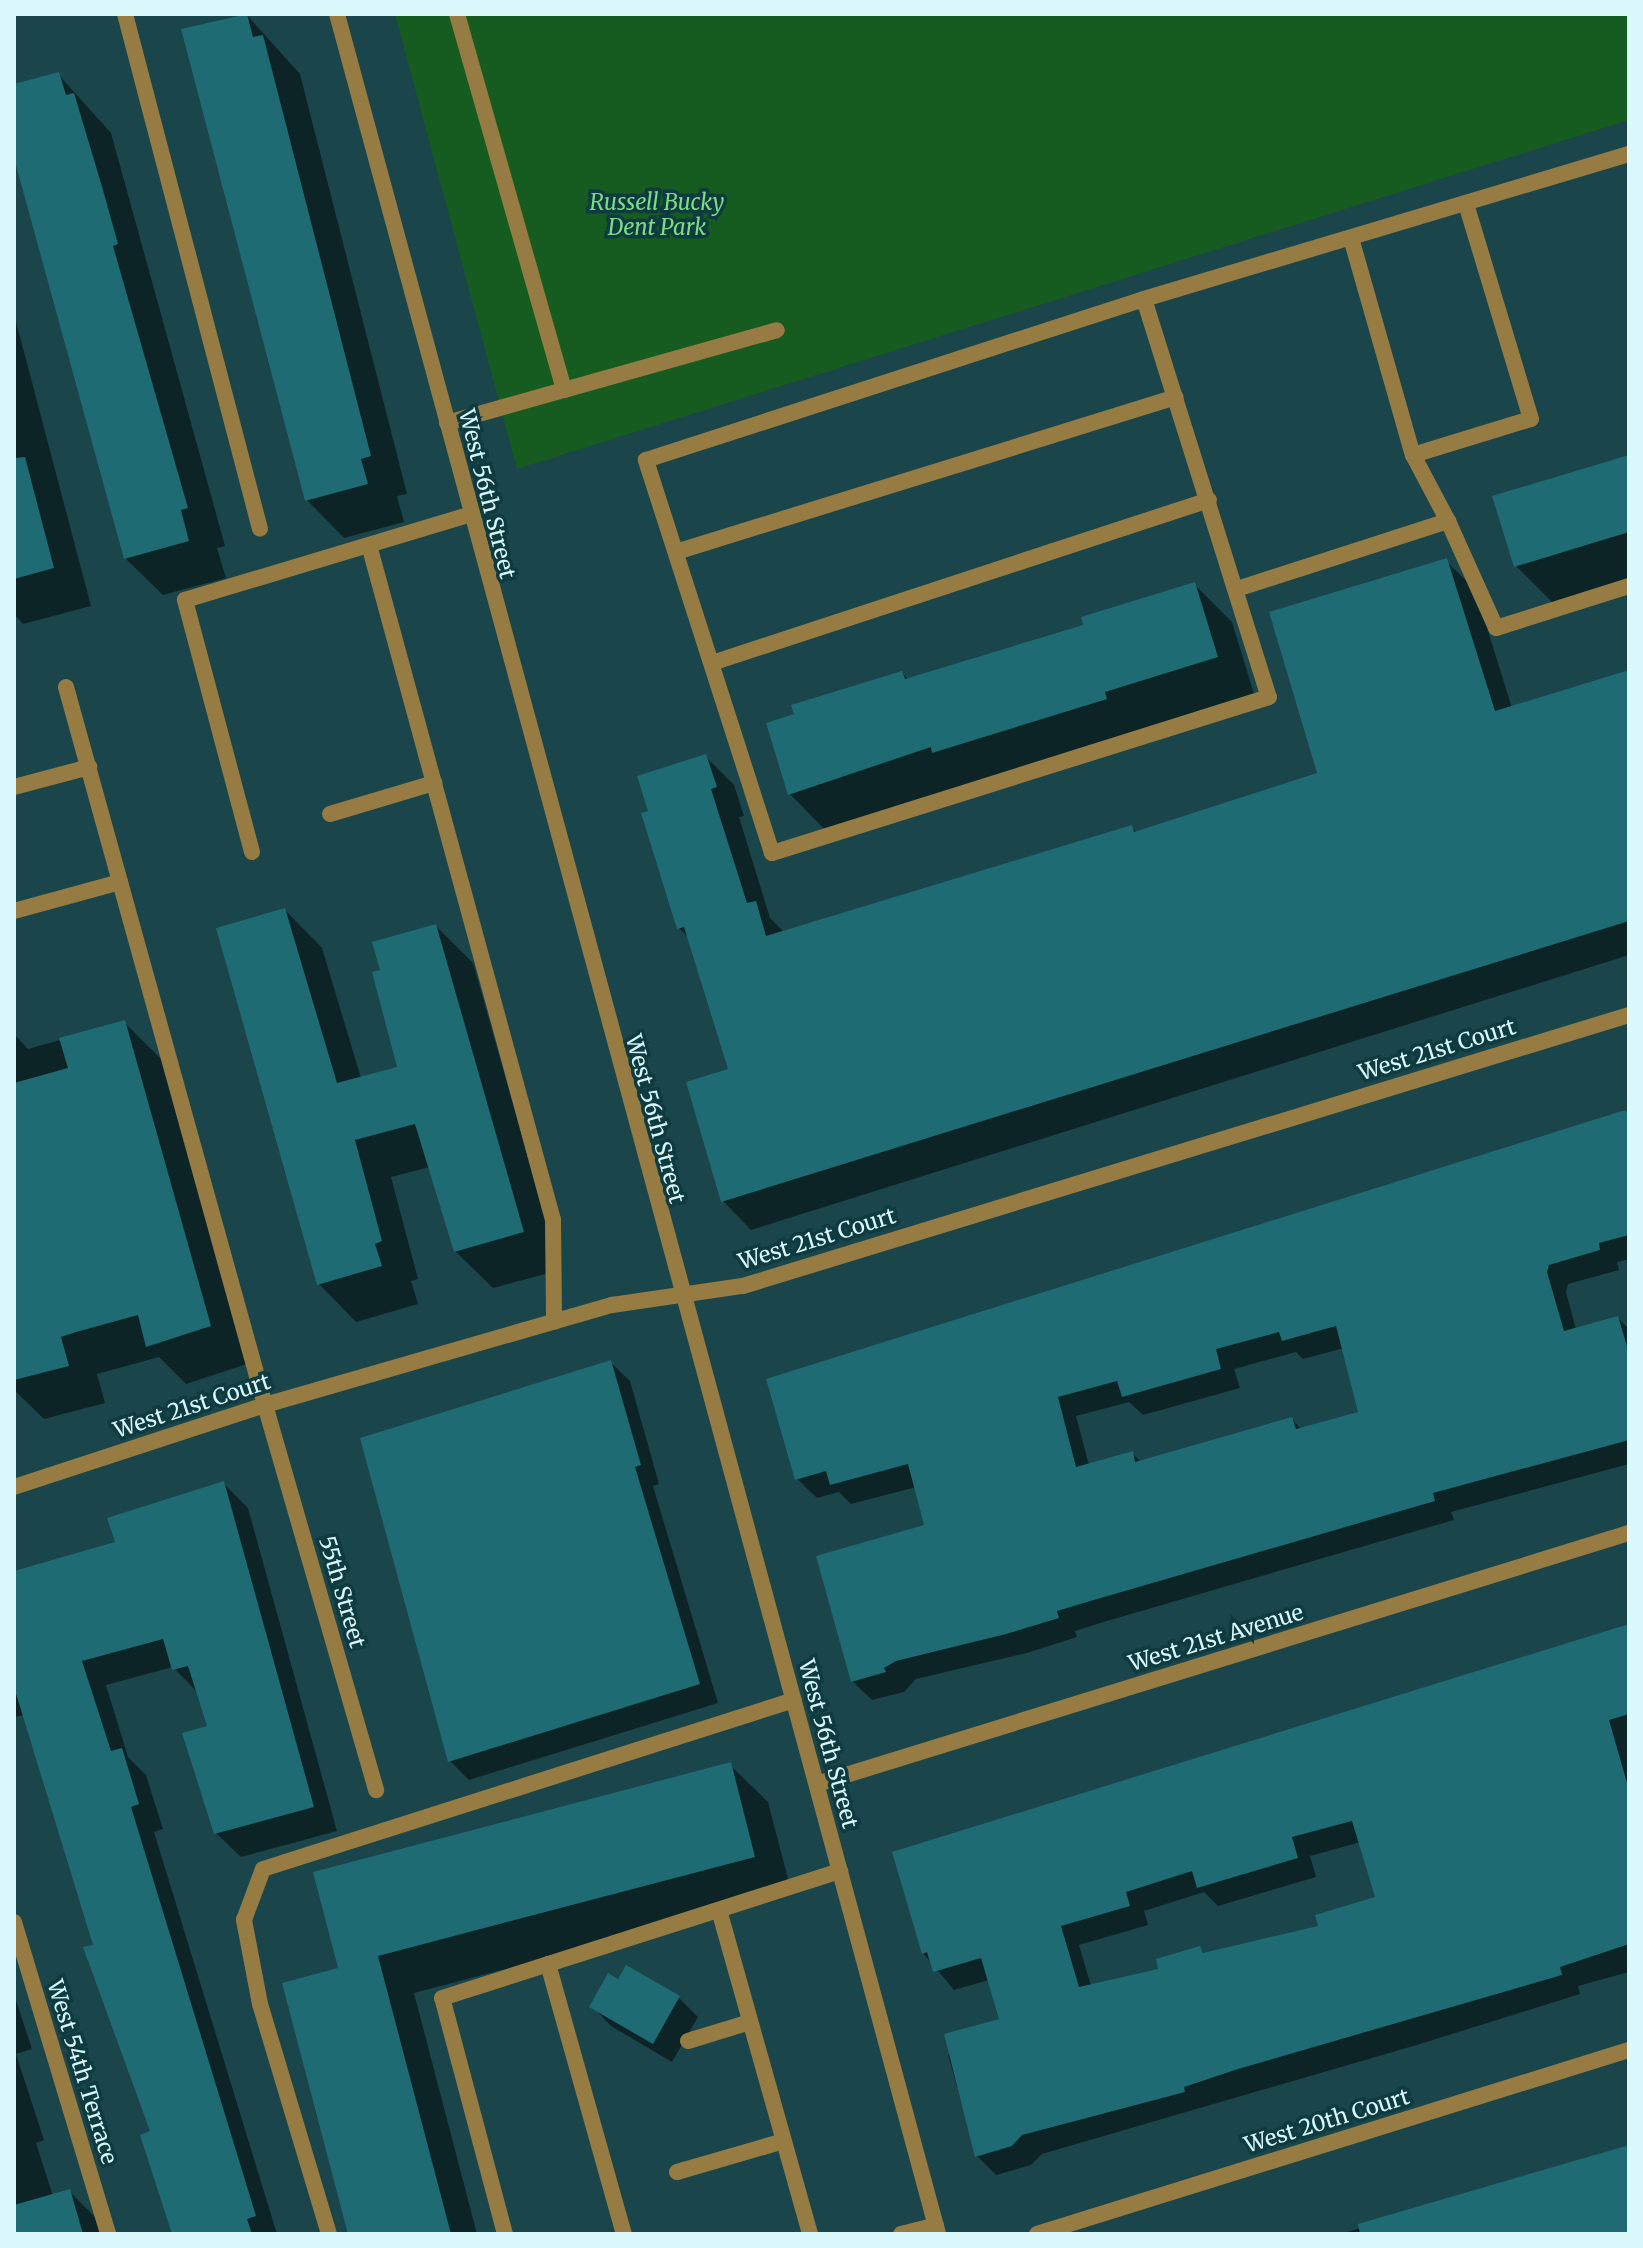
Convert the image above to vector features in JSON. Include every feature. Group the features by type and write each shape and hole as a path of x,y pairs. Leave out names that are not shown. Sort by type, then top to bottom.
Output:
{"street":[{"path":"125,14 260,529"},
{"name":"West 56th Street","path":"337,14 681,1298 937,2229"},
{"path":"457,14 564,390"},
{"path":"1144,299 1269,697 772,853 646,460 1144,299 1629,154"},
{"path":"1413,455 1531,419 1466,204"},
{"path":"1351,238 1413,455 1448,521 1496,628 1629,586"},
{"path":"447,423 777,330"},
{"path":"676,552 1176,397"},
{"path":"712,663 1209,500"},
{"path":"252,852 185,600 469,515"},
{"path":"1237,589 1448,521"},
{"path":"369,545 553,1220 554,1322"},
{"name":"55th Street","path":"66,687 265,1405 376,1790"},
{"path":"14,787 89,767"},
{"path":"330,814 434,783"},
{"path":"14,911 120,882"},
{"name":"West 21st Court","path":"14,1487 265,1405 612,1305 681,1298 743,1286 1629,1015"},
{"name":"West 21st Avenue","path":"817,1784 1629,1533"},
{"path":"329,2234 260,2004 244,1920 263,1869 794,1700"},
{"path":"505,2234 442,1998 840,1871"},
{"path":"719,1910 810,2234"},
{"name":"West 54th Terrace","path":"14,1922 108,2234"},
{"path":"548,1964 624,2234"},
{"path":"688,2041 750,2022"},
{"name":"West 20th Court","path":"1037,2234 1629,2050"},
{"path":"677,2172 784,2141"},
{"path":"901,2234 937,2229"}],"green space":[{"name":"Russell Bucky Dent Park","path":"395,14 1629,14 1629,120 517,469"}],"building":[{"path":"247,14 253,37 263,35 371,456 361,459 368,484 305,501 181,29"},
{"path":"59,72 66,95 74,93 103,190 118,244 113,246 188,508 181,510 189,541 124,559 14,158 14,84"},
{"path":"1629,455 1629,532 1514,567 1492,496"},
{"path":"25,457 54,568 14,579 14,458"},
{"path":"1447,558 1495,711 1629,670 1629,921 721,1202 686,1082 728,1069 684,927 677,929 641,813 648,811 637,776 706,754 717,787 711,789 747,903 756,901 766,936 1132,825 1134,832 1317,773 1269,612"},
{"path":"1195,582 1218,657 1105,692 1107,699 932,753 931,747 788,795 766,723 794,714 791,705 902,671 905,679 1083,625 1081,617"},
{"path":"285,908 337,1083 397,1067 372,972 380,970 372,942 436,924 524,1232 454,1252 415,1124 355,1140 382,1241 375,1244 382,1266 317,1285 216,928"},
{"path":"125,1020 211,1326 146,1347 138,1315 61,1337 69,1366 14,1380 14,1083 68,1068 59,1038"},
{"path":"1629,1111 1629,1235 1599,1243 1600,1250 1549,1265 1547,1272 1564,1331 1618,1316 1629,1353 1629,1440 1433,1493 1435,1501 1057,1611 1059,1618 1006,1634 896,1661 884,1668 886,1672 851,1682 816,1556 924,1525 908,1464 830,1485 826,1471 795,1480 766,1379","holes":["1336,1326 1358,1412 1296,1429 1292,1417 1135,1462 1133,1451 1076,1467 1058,1397 1117,1381 1122,1397 1221,1369 1216,1349 1279,1332 1282,1341"]},
{"path":"611,1360 641,1465 635,1467 700,1684 448,1762 360,1438"},
{"path":"224,1481 314,1807 214,1834 182,1733 207,1726 188,1666 172,1670 163,1639 82,1661 111,1751 122,1748 139,1804 131,1807 256,2216 247,2219 252,2234 172,2234 140,2135 150,2131 83,1947 93,1945 14,1687 14,1571 115,1542 107,1518"},
{"path":"1629,1624 1629,1714 1609,1720 1629,1790 1629,1944 1560,1967 1562,1975 1238,2069 1184,2087 1185,2092 1022,2135 1012,2146 975,2157 944,2034 999,2019 981,1958 933,1972 927,1952 922,1954 892,1852","holes":["1352,1821 1375,1897 1315,1915 1318,1926 1203,1953 1200,1946 1156,1959 1158,1969 1079,1987 1061,1926 1130,1906 1126,1892 1192,1871 1197,1888 1298,1858 1292,1837"]},
{"path":"731,1762 755,1857 378,1956 451,2234 348,2234 282,1983 338,1968 313,1872"},
{"path":"626,1965 680,1996 653,2044 589,2007 608,1973 618,1979"},
{"path":"1629,2145 1629,2234 1360,2234 1358,2224"},
{"path":"70,2189 83,2234 14,2234 14,2205"}]}
